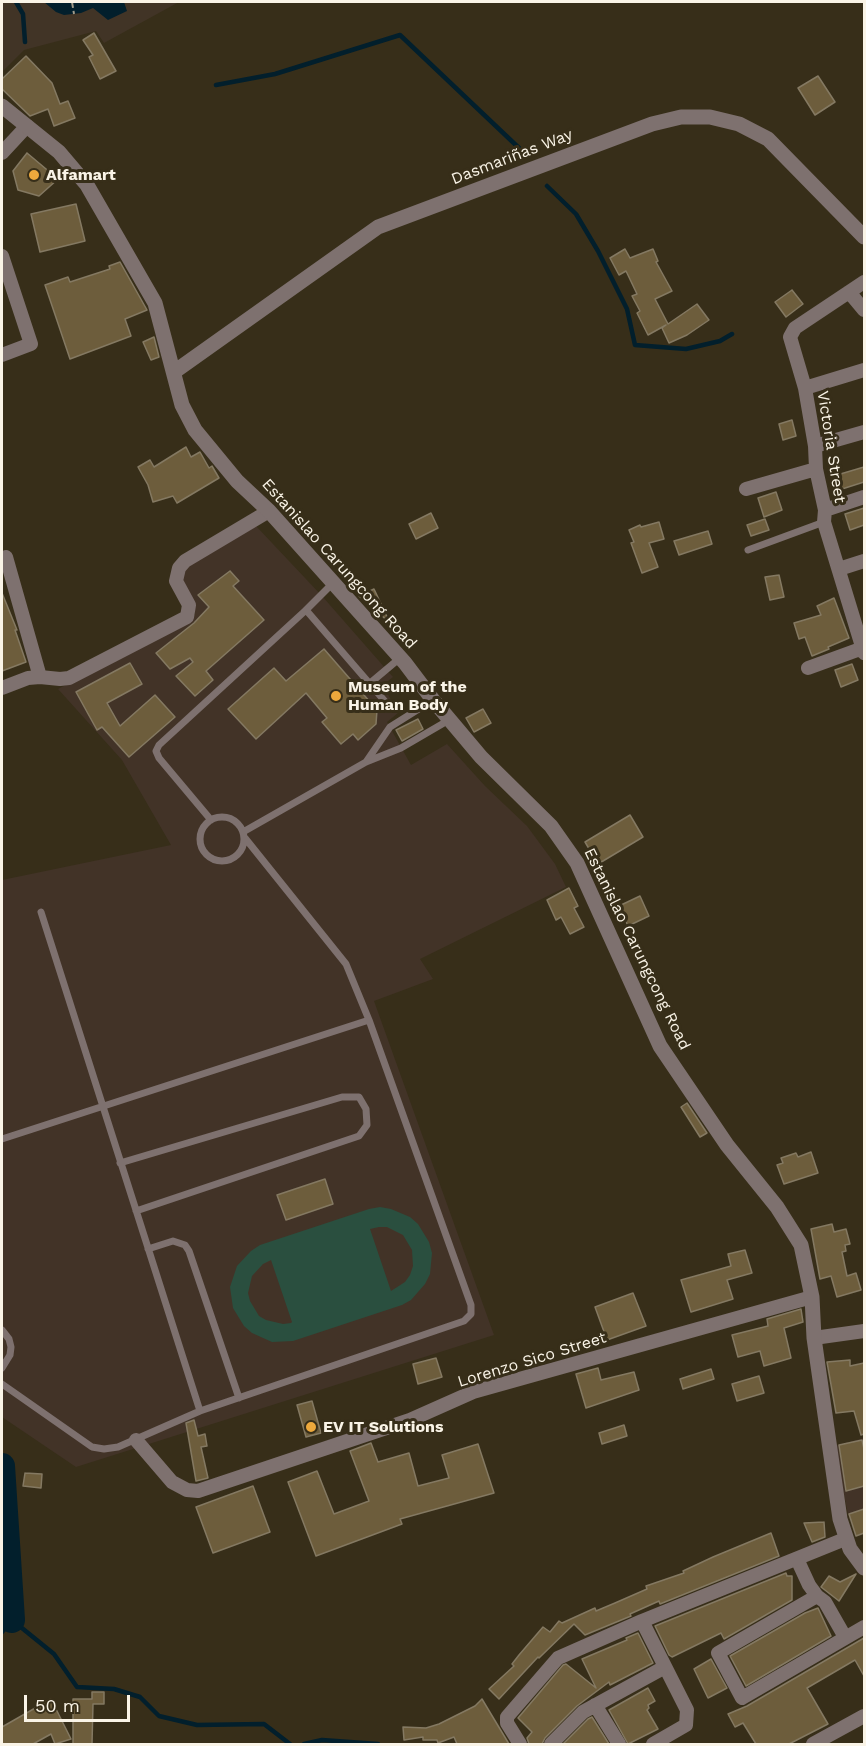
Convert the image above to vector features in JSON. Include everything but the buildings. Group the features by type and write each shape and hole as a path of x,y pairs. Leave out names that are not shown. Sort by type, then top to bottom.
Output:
{"street":[{"name":"Estanislao Carungcong Road","path":"3,112 27,126 59,152 87,184 155,303 182,405 195,430 237,481 269,511 334,582 481,757 551,826 571,854 660,1046 727,1145 777,1207 801,1245 812,1297 814,1338 840,1519 845,1539 855,1558 864,1568"},
{"name":"Dasmariñas Way","path":"174,372 378,227 652,124 681,117 710,117 739,124 768,139 864,237"},
{"path":"2,153 27,126"},
{"path":"2,256 31,344 2,355"},
{"name":"Victoria Street","path":"864,282 795,328 790,337 805,388 824,516 839,569 860,626 864,651"},
{"path":"849,292 864,310"},
{"path":"805,388 864,369"},
{"path":"815,446 864,432"},
{"path":"746,489 816,469"},
{"path":"824,516 864,497"},
{"path":"2,688 28,678 69,678 187,617 189,605 177,581 179,568 185,561 269,511"},
{"path":"6,557 40,677"},
{"path":"839,569 864,561"},
{"path":"808,668 864,651"},
{"name":"Lorenzo Sico Street","path":"136,1440 172,1482 187,1490 198,1491 410,1420 473,1392 812,1297"},
{"path":"814,1338 864,1331"},
{"path":"520,1744 507,1723 507,1717 558,1658 642,1621 845,1539"},
{"path":"797,1559 809,1585 825,1602 845,1637"},
{"path":"817,1596 718,1653 742,1698 864,1627"},
{"path":"642,1621 687,1710 688,1717 686,1725 652,1744"},
{"path":"551,1744 583,1712 665,1667"},
{"path":"595,1705 619,1744"},
{"path":"813,1744 864,1716"}],"lane":[{"path":"748,550 824,516"},
{"path":"211,820 159,758 156,751 159,745 334,582"},
{"path":"306,610 389,706"},
{"path":"369,684 400,658"},
{"path":"366,762 390,727 433,700"},
{"path":"2,1384 93,1447 118,1448 200,1411 464,1321 471,1314 471,1305 369,1020 346,964 244,835 236,821 222,816 211,820 203,826 200,840 201,847 210,858 224,861 231,859 241,851 244,835 366,762 401,748 449,720"},
{"path":"40,912 200,1411"},
{"path":"2,1140 369,1020"},
{"path":"120,1163 342,1097 359,1097 366,1108 367,1125 358,1136 136,1211"},
{"path":"148,1249 173,1241 179,1242 189,1251 239,1398"},
{"path":"2,1330 9,1339 11,1347 10,1355 2,1368"}],"path":[{"path":"72,2 74,14"}],"shaded area":[{"path":"2,2 179,2 104,43 96,31 24,50 2,72"},
{"path":"256,526 322,596 393,677 383,685 398,713 387,722 411,765 447,744 485,786 527,826 555,864 566,887 420,959 433,979 374,1001 494,1335 76,1467 2,1417 2,880 171,845 122,760 58,689 190,620 195,614 195,606 181,577 182,569"},
{"path":"864,1438 864,1532 855,1536 848,1514 834,1446"}],"green space":[{"path":"380,1207 391,1209 410,1217 418,1224 429,1242 432,1253 430,1274 425,1284 411,1300 293,1341 272,1342 252,1333 244,1326 233,1308 230,1287 237,1266 251,1251 260,1245","holes":["387,1227 403,1235 412,1250 413,1266 410,1275 405,1282 391,1291 370,1229","271,1260 292,1322 291,1323 283,1324 266,1320 259,1316 250,1301 248,1293 252,1276 263,1264"]}],"water":[{"path":"44,2 124,2 127,11 108,20 93,8 81,13 64,15 56,12"}],"waterway":[{"path":"16,2 23,14 25,42"},
{"path":"216,85 275,74 400,35 519,148"},
{"path":"547,186 576,214 598,251 627,309 635,345 686,349 720,341 732,334"},
{"path":"2,1466 12,1620"},
{"path":"2,1632 12,1620 54,1654 77,1687 114,1689 140,1697 159,1716 197,1725 264,1724 290,1744"},
{"path":"304,1744 322,1740 378,1744"}],"place":[{"name":"Alfamart","path":"34,175"},
{"name":"Museum of the Human Body","path":"336,696"},
{"name":"EV IT Solutions","path":"311,1427"}]}
